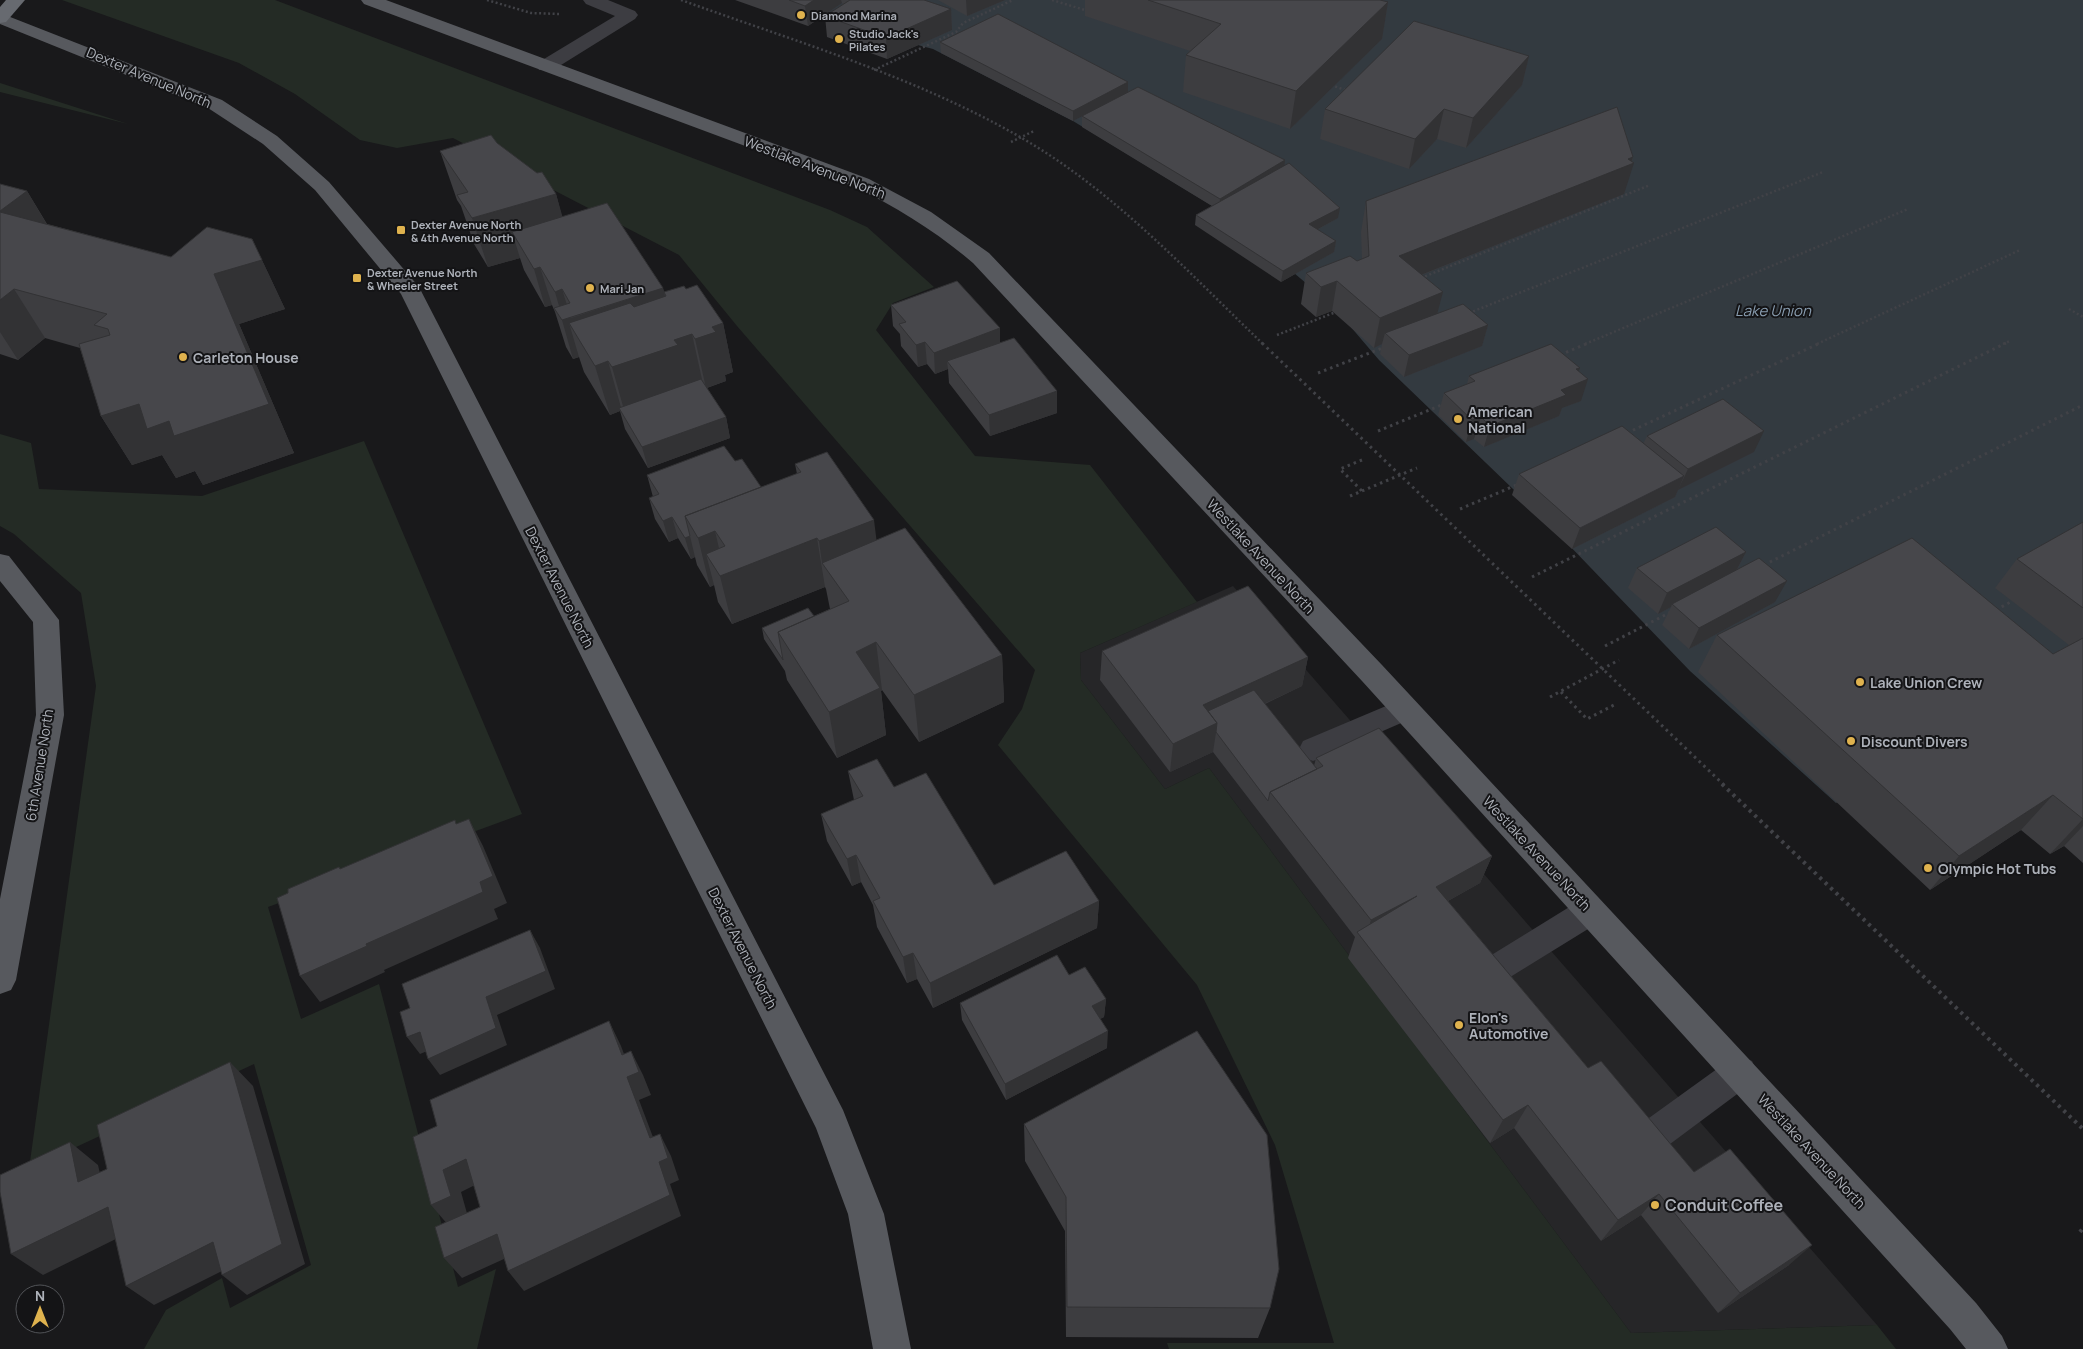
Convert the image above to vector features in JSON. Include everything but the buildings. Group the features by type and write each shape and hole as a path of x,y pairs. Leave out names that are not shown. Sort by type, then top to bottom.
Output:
{"highway":[{"path":"0,18 16,0"}],"main road":[{"name":"Westlake Avenue North","path":"370,0 862,183 905,203 955,236 981,258 1404,709 1740,1072 1963,1316 1989,1349"},
{"name":"Dexter Avenue North","path":"0,18 215,104 270,140 322,186 410,292 831,1122 866,1214 892,1349"},
{"name":"6th Avenue North","path":"0,564 46,620 50,716 0,980"}],"lane":[{"path":"546,66 630,15 592,0"},
{"path":"1313,749 1404,709"},
{"path":"1496,969 1590,911"},
{"path":"1654,1135 1740,1072"}],"path":[{"path":"487,0 524,13 536,15 560,14"},
{"path":"681,0 874,70 953,103 1021,137 1076,173 1123,210 1401,474 2083,1129"},
{"path":"874,70 956,32 962,23 1013,0"},
{"path":"1052,0 1090,12"},
{"path":"1327,84 1355,93"},
{"path":"1012,142 1034,131"},
{"path":"1466,315 1823,172"},
{"path":"1412,282 1650,185"},
{"path":"1558,356 1908,209"},
{"path":"1618,437 2020,250"},
{"path":"2069,309 2083,318"},
{"path":"1277,335 1339,311"},
{"path":"1532,577 2010,341"},
{"path":"1318,374 1393,344"},
{"path":"1378,431 1448,402"},
{"path":"1762,566 2083,405"},
{"path":"1362,460 1340,469 1362,491"},
{"path":"1350,496 1417,468"},
{"path":"1460,509 1520,483"},
{"path":"1995,610 2021,596"},
{"path":"1605,646 1673,611"},
{"path":"1550,697 1620,660"},
{"path":"1560,692 1587,719 1614,705"}],"shaded area":[{"path":"62,0 275,0 830,210 867,227 934,287 893,303 876,330 975,456 1090,465 1197,602 1080,653 1081,680 1165,789 1209,768 1631,1333 1877,1325 1896,1349 1169,1349 1167,1343 1334,1343 1275,1145 1197,985 998,745 1022,709 1035,670 737,326 679,255 453,138 397,148 360,140 295,94 239,63"},
{"path":"0,83 128,124 0,92"},
{"path":"0,434 31,443 39,489 202,496 364,441 522,814 268,907 301,1019 379,984 458,1287 496,1269 477,1349 144,1349 166,1310 222,1278 230,1308 311,1265 254,1064 29,1169 96,686 81,593 14,534 0,526"},
{"path":"1233,586 1877,1325 1631,1333 1209,768 1165,789 1081,680 1080,653"}],"water":[{"name":"Lake Union","path":"773,0 2083,0 2083,658 1836,803 1690,671 1540,515 1379,360 1332,305 1219,210 1073,121 933,49 834,23"}],"place":[{"name":"Diamond Marina","path":"801,15"},
{"name":"Studio Jack's Pilates","path":"839,39"},
{"name":"Dexter Avenue North & 4th Avenue North","path":"401,230"},
{"name":"Dexter Avenue North & Wheeler Street","path":"357,278"},
{"name":"Mari Jan","path":"590,288"},
{"name":"Carleton House","path":"183,357"},
{"name":"American National","path":"1458,419"},
{"name":"Lake Union Crew","path":"1860,682"},
{"name":"Discount Divers","path":"1851,741"},
{"name":"Olympic Hot Tubs","path":"1928,868"},
{"name":"Elon's Automotive","path":"1459,1025"},
{"name":"Conduit Coffee","path":"1655,1205"}]}
